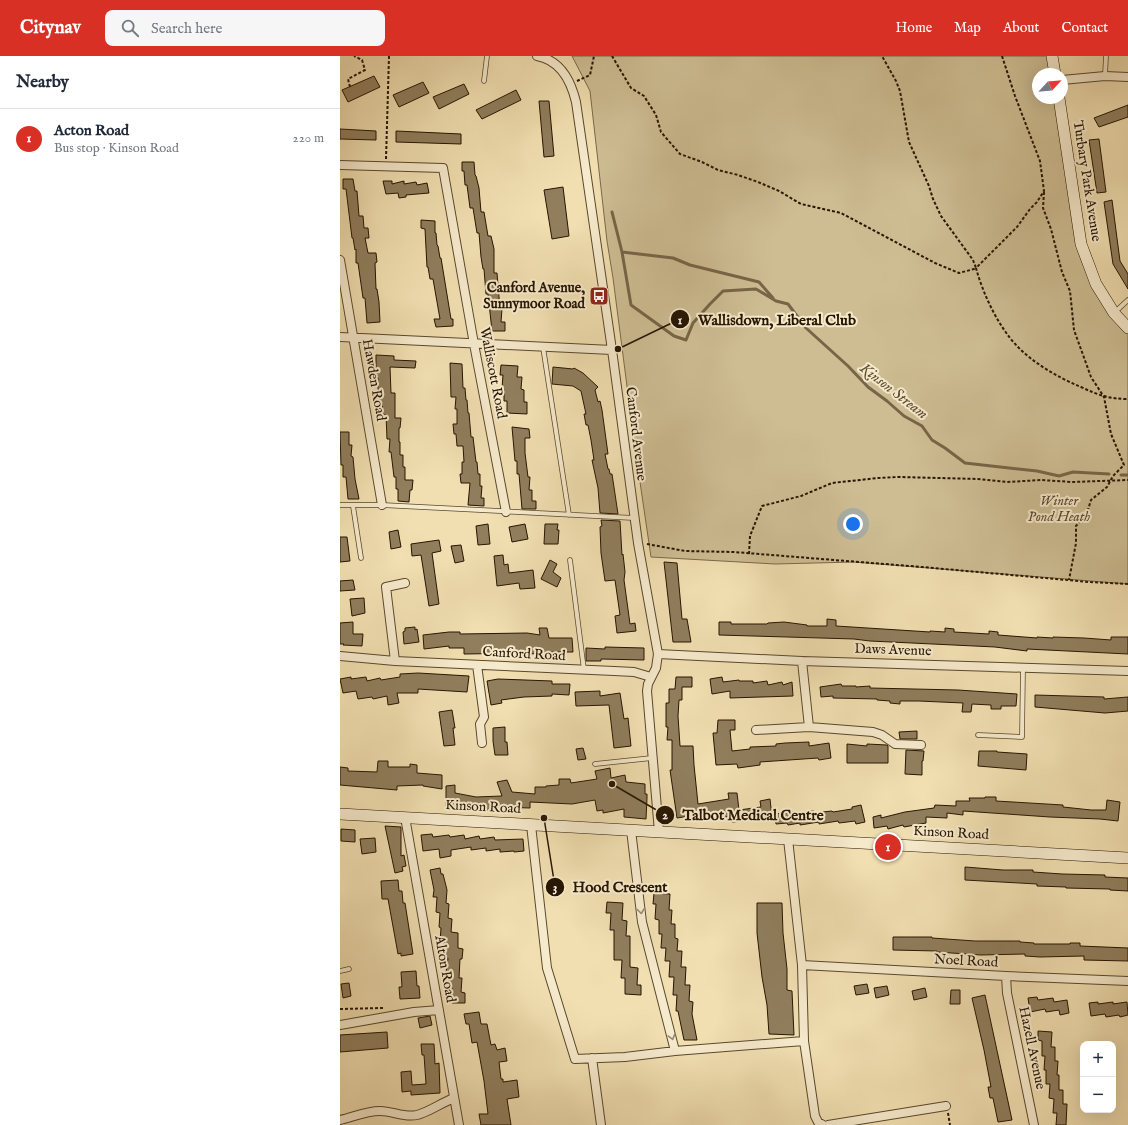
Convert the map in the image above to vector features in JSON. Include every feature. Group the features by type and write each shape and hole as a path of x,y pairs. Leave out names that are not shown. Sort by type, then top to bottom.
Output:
{"street":[{"name":"Canford Avenue","path":"538,56 545,58 559,67 571,84 576,102 612,350 634,518 658,654 656,668 648,684 647,691 659,832"},
{"path":"1052,56 1054,68"},
{"path":"1068,79 1105,76 1128,78"},
{"name":"Turbary Park Avenue","path":"1059,104 1081,244 1096,284 1114,313 1128,328"},
{"path":"340,165 386,166"},
{"name":"Walliscott Road","path":"386,166 443,168 474,344 506,512"},
{"name":"Hawden Road","path":"340,260 382,505"},
{"path":"340,337 612,350"},
{"path":"395,661 386,587 405,583"},
{"name":"Daws Avenue","path":"658,654 1128,671"},
{"name":"Canford Road","path":"340,656 395,661 634,672 652,677"},
{"path":"802,660 809,727"},
{"path":"477,665 484,717 480,724 482,743"},
{"path":"756,730 809,727 873,732 882,735 895,744 921,745"},
{"name":"Kinson Road","path":"340,814 1128,858"},
{"name":"Alton Road","path":"405,818 459,1125"},
{"path":"531,824 547,968 574,1059 625,1057 675,1051 804,1041"},
{"path":"631,830 642,922 675,1051"},
{"path":"788,838 802,965 804,1041 815,1116 818,1122 823,1125"},
{"name":"Noel Road","path":"802,965 1128,982"},
{"name":"Hazell Avenue","path":"1006,976 1007,993 1034,1125"},
{"path":"340,1025 414,1012 439,1010"},
{"path":"592,1058 601,1125"},
{"path":"340,1120 372,1111 389,1111 403,1116 418,1115 442,1102 454,1098"},
{"path":"828,1125 946,1106"}],"lane":[{"path":"484,81 487,56"},
{"path":"1105,76 1106,56"},
{"path":"1114,313 1128,300"},
{"path":"543,347 569,515"},
{"path":"340,505 382,505 634,518"},
{"path":"353,506 361,558"},
{"path":"570,560 584,670"},
{"path":"978,735 1022,737 1023,667"},
{"path":"595,764 652,758"},
{"path":"340,971 349,969"}],"path":[{"path":"350,87 348,79 365,70 362,60 354,56"},
{"path":"386,166 389,56"},
{"path":"571,84 590,74 594,56"},
{"path":"612,56 631,88 644,96 656,115 662,132 680,154 718,170 758,182 779,191 801,204 841,213 916,254 960,273 976,268 1017,227 1044,191"},
{"path":"882,56 900,91 909,142 930,186 933,199 941,216 973,260 981,287 1006,332 1017,346 1036,362 1064,380 1104,397 1128,399"},
{"path":"1002,56 1015,96 1040,161 1044,191 1043,208 1051,229 1062,272 1070,291 1074,330 1091,377 1104,397 1111,434 1124,465 1107,487 1090,500 1087,513 1076,526 1076,543 1069,580"},
{"path":"748,554 750,536 762,506 801,496 832,483 898,477 978,479 1007,482 1042,480 1072,482 1128,480"},
{"path":"638,543 685,551 734,552 1128,584"}],"green space":[{"name":"Winter Pond Heath","path":"572,56 1052,56 1054,68 1032,68 1032,104 1060,104 1081,244 1096,284 1128,328 1128,584 854,562 775,564 651,557 607,241 590,91"}],"building":[{"path":"374,76 380,87 348,102 342,90"},
{"path":"423,82 429,93 399,107 393,95"},
{"path":"464,84 469,94 439,109 433,97"},
{"path":"516,90 521,100 482,119 476,110"},
{"path":"539,101 549,101 554,156 544,157"},
{"path":"1128,105 1128,117 1099,127 1094,118"},
{"path":"340,129 376,131 376,140 340,139"},
{"path":"396,131 461,134 461,144 396,142"},
{"path":"1099,139 1106,192 1097,193 1089,140"},
{"path":"462,162 474,162 475,175 479,188 481,212 484,212 488,236 491,236 494,249 494,273 497,273 500,309 502,309 501,322 505,322 505,331 492,331 479,233 477,233 473,208 470,208 467,185 465,185 464,171 462,171"},
{"path":"343,179 353,179 355,191 357,191 359,216 363,216 364,228 368,228 369,238 365,238 368,253 376,253 376,289 379,302 380,322 367,323 365,298 363,298 358,263 356,263 356,249 355,250 352,238 346,189 343,189"},
{"path":"383,181 392,181 392,184 404,181 404,184 416,182 417,185 427,183 429,193 406,195 406,197 399,198 398,193 386,194"},
{"path":"563,187 569,236 552,239 544,190"},
{"path":"1112,200 1120,261 1128,274 1128,289 1113,264 1104,202"},
{"path":"421,220 435,221 437,245 441,258 451,319 453,319 453,326 436,327 434,319 440,319 433,279 430,279 427,267 425,229 421,228"},
{"path":"376,355 394,356 394,360 416,361 415,368 390,367 391,393 395,393 395,418 401,418 399,442 400,455 403,455 403,467 405,467 405,480 413,480 409,502 398,501 396,477 394,477 391,452 389,452 390,439 387,439 386,415 383,415 382,403 380,403 380,390 378,390 378,378 376,377"},
{"path":"450,363 462,364 463,388 465,388 471,437 473,437 478,474 480,474 480,486 482,486 481,498 484,498 484,506 468,505 470,483 461,483 460,474 462,474 462,462 464,462 463,446 457,446 456,434 454,434 453,424 457,424 457,409 455,409 456,397 451,397"},
{"path":"501,365 518,366 517,377 522,377 521,389 524,390 524,402 527,402 527,414 507,413 507,401 504,401 504,389 502,388 503,375 500,375"},
{"path":"553,367 574,368 583,373 598,387 595,390 602,410 608,454 605,454 608,469 610,474 612,474 618,514 600,513 598,488 592,460 594,460 591,440 588,425 586,425 584,414 586,414 581,391 573,386 552,384"},
{"path":"512,427 529,429 530,438 525,438 525,453 528,477 530,477 529,490 532,490 532,501 536,501 536,509 522,509 519,474 517,474 517,461 515,461"},
{"path":"340,432 349,432 349,445 352,445 351,456 353,457 359,499 348,499 346,477 343,477 343,465 341,465"},
{"path":"601,520 620,521 622,555 623,554 625,572 624,580 630,624 635,623 636,631 617,633 615,616 620,615 615,580 605,581 601,553"},
{"path":"488,524 490,544 478,545 476,526"},
{"path":"525,524 528,539 512,542 509,527"},
{"path":"545,524 558,524 558,544 544,544"},
{"path":"398,530 401,547 391,549 389,532"},
{"path":"340,537 347,537 350,561 340,562"},
{"path":"439,540 441,551 432,553 439,604 429,606 421,555 412,556 411,544"},
{"path":"461,545 464,561 455,563 451,546"},
{"path":"503,555 504,565 508,564 509,573 533,570 535,588 520,589 519,583 497,586 494,556"},
{"path":"550,560 557,564 553,572 561,578 557,587 541,579"},
{"path":"664,562 677,563 682,619 687,619 691,642 673,642"},
{"path":"353,580 355,590 340,591 340,581"},
{"path":"364,598 365,613 352,616 350,599"},
{"path":"827,619 836,620 836,626 930,632 945,632 945,628 954,629 954,632 989,634 989,631 998,632 998,635 1037,638 1053,637 1111,640 1111,637 1128,637 1128,654 1027,649 1027,651 995,647 854,639 719,635 719,622 731,622 731,624 767,624 784,622 807,626 827,626"},
{"path":"353,622 353,634 363,634 362,646 340,644 340,623"},
{"path":"415,627 415,630 417,629 419,642 404,644 403,632 405,631 405,628"},
{"path":"539,628 547,628 549,638 572,638 573,652 546,652 531,654 464,654 464,648 449,648 449,646 424,649 423,635 460,632 460,634 527,633 540,635"},
{"path":"605,647 644,648 644,660 601,659 601,661 586,661 586,648 605,649"},
{"path":"418,673 469,676 467,692 418,689 418,693 397,693 399,703 388,705 387,696 373,699 372,697 358,699 356,691 343,693 340,679 366,677 367,681 380,678 381,680 400,677 400,674"},
{"path":"676,677 692,677 692,687 682,687 682,700 679,700 678,716 680,746 693,746 698,804 729,799 728,793 737,793 739,810 761,807 760,801 770,799 772,817 732,822 731,816 715,819 715,816 703,818 702,814 677,818 670,770 672,770 672,740 667,740 668,727 666,727 666,703 669,703 669,689 675,689"},
{"path":"722,677 723,682 739,680 753,681 753,683 767,681 768,685 782,682 783,685 792,682 793,696 730,698 730,691 712,694 710,679"},
{"path":"498,679 552,681 552,684 570,684 569,695 552,694 552,696 524,697 501,700 502,703 491,705 487,681"},
{"path":"841,684 842,686 856,687 870,686 870,688 958,690 1017,694 1016,706 1001,706 1001,709 991,709 991,705 972,704 971,712 962,712 963,703 900,701 900,704 877,699 833,698 833,696 821,697 820,687"},
{"path":"600,691 600,696 620,693 624,719 628,718 631,746 614,748 609,705 576,706 575,692"},
{"path":"1035,695 1104,697 1104,699 1128,697 1128,711 1105,713 1035,707"},
{"path":"452,710 455,728 453,728 455,745 444,746 439,712"},
{"path":"718,720 735,720 735,730 730,730 732,751 750,749 750,747 776,746 776,744 785,743 809,742 809,746 829,743 831,758 819,760 818,758 760,762 760,765 738,768 737,764 716,765 713,733 717,733"},
{"path":"505,727 505,742 507,742 508,755 495,755 493,728"},
{"path":"917,731 917,739 900,739 899,732"},
{"path":"847,744 867,746 867,744 887,745 888,763 847,763"},
{"path":"583,748 586,759 578,760 576,749"},
{"path":"906,750 924,751 922,775 905,774"},
{"path":"979,751 1027,754 1026,770 978,766"},
{"path":"378,761 388,761 388,767 410,767 410,764 417,765 417,773 442,775 442,789 423,785 397,786 397,790 340,785 340,767 348,768 348,771 377,772"},
{"path":"610,768 611,778 625,775 626,782 645,784 645,794 647,794 646,819 624,817 624,809 603,813 603,810 597,811 595,800 572,804 530,802 530,808 496,807 496,811 446,806 446,786 455,785 455,793 476,797 502,796 497,782 507,780 512,792 535,794 535,787 559,785 559,779 570,779 571,783 597,779 595,771"},
{"path":"996,797 996,801 1063,805 1063,807 1091,810 1106,810 1107,800 1120,802 1118,821 963,811 963,815 947,813 947,818 926,817 926,823 904,827 903,825 888,829 887,826 874,828 873,817 881,815 881,818 905,812 934,808 935,805 956,806 956,801 970,801 969,798"},
{"path":"861,805 865,822 856,824 855,821 839,823 838,821 800,825 800,823 788,825 787,823 776,824 775,814 814,811 814,813 833,812 852,809 852,807"},
{"path":"385,826 401,827 401,856 404,855 406,866 402,867 403,871 395,873"},
{"path":"341,829 355,830 355,842 341,841"},
{"path":"432,834 433,837 464,835 465,839 479,836 480,839 494,837 495,840 523,839 524,851 500,852 500,849 486,851 486,848 471,850 471,847 451,850 451,856 440,858 439,849 423,851 421,835"},
{"path":"375,838 376,852 362,854 360,839"},
{"path":"965,867 1003,870 1033,870 1033,872 1105,875 1105,877 1128,878 1128,891 965,880"},
{"path":"440,868 447,890 446,903 449,904 448,918 452,919 451,932 458,933 458,948 463,949 462,959 460,959 459,978 462,978 461,992 465,993 465,1003 452,1003 452,988 448,988 449,973 446,973 448,958 444,957 445,943 440,942 440,913 436,912 437,897 433,897 434,890 430,870"},
{"path":"398,880 399,891 402,891 403,903 405,903 413,954 401,956 401,953 398,954 388,899 382,899 381,881"},
{"path":"654,893 670,894 669,910 672,910 671,924 675,924 675,938 678,939 677,951 682,951 681,967 686,967 685,985 690,985 689,1001 693,1002 692,1014 697,1040 684,1040 678,1011 676,1011 677,995 673,995 674,977 669,977 670,961 665,961 666,948 661,948 662,934 659,934 659,920 655,919 656,904 653,904"},
{"path":"607,902 623,903 622,920 627,921 626,936 630,936 630,967 638,968 637,985 641,985 641,995 625,994 625,978 621,978 622,960 614,960 614,930 610,930 611,913 606,913"},
{"path":"757,903 782,903 783,933 787,969 787,990 792,991 794,1035 769,1034 767,1005 757,933"},
{"path":"893,937 932,937 975,941 1020,941 1034,944 1080,943 1080,946 1128,948 1128,961 1084,960 1084,956 1040,957 1025,956 1025,954 981,955 937,951 893,950"},
{"path":"416,971 417,986 419,986 420,998 400,999 399,987 402,987 401,972"},
{"path":"349,983 351,996 343,998 341,984"},
{"path":"867,984 869,993 856,995 854,986"},
{"path":"887,986 889,995 876,998 874,988"},
{"path":"925,988 927,997 914,1000 912,991"},
{"path":"951,990 960,990 960,1004 950,1004"},
{"path":"985,995 1012,1120 998,1122 993,1098 990,1098 988,1087 991,1087 972,998"},
{"path":"1037,997 1038,1000 1053,998 1054,1002 1067,1000 1069,1013 1060,1015 1059,1010 1046,1012 1045,1009 1030,1012 1028,998"},
{"path":"1098,1002 1098,1004 1113,1002 1113,1004 1127,1002 1128,1015 1120,1017 1119,1015 1106,1017 1105,1014 1091,1016 1089,1003"},
{"path":"479,1012 481,1024 487,1024 491,1045 495,1044 497,1050 505,1048 507,1061 499,1062 501,1079 503,1079 503,1082 517,1080 519,1097 507,1099 511,1125 481,1125 479,1114 488,1114 484,1081 477,1042 472,1043 469,1024 466,1024 464,1014"},
{"path":"430,1016 432,1025 420,1028 418,1018"},
{"path":"1038,1031 1052,1032 1051,1047 1055,1047 1055,1061 1058,1061 1057,1075 1059,1075 1059,1090 1063,1090 1063,1104 1067,1104 1066,1125 1056,1125 1057,1113 1053,1113 1054,1099 1049,1098 1050,1084 1046,1084 1046,1070 1044,1070 1045,1056 1042,1056 1042,1041 1038,1040"},
{"path":"387,1032 388,1048 340,1052 340,1035"},
{"path":"421,1044 434,1044 435,1064 439,1063 440,1093 411,1095 411,1091 402,1092 401,1072 411,1071 412,1085 426,1084 424,1055 422,1055"}],"waterway":[{"name":"Kinson Stream","path":"612,212 622,252 631,305 674,336 686,340 693,323 723,291 756,289 776,301 788,304 806,328 848,366 868,387 904,416 922,426 932,440 965,463 1037,471 1059,476 1073,472 1109,474"},
{"name":"Kinson Stream","path":"622,252 673,258 690,265 759,282 773,298"},
{"name":"Kinson Stream","path":"1121,475 1128,475"}],"place":[{"name":"Canford Avenue, Sunnymoor Road","path":"599,296"},
{"name":"Wallisdown, Liberal Club","path":"618,349"},
{"name":"Talbot Medical Centre","path":"612,784"},
{"name":"Hood Crescent","path":"544,818"},
{"name":"Acton Road","path":"888,847"}]}
